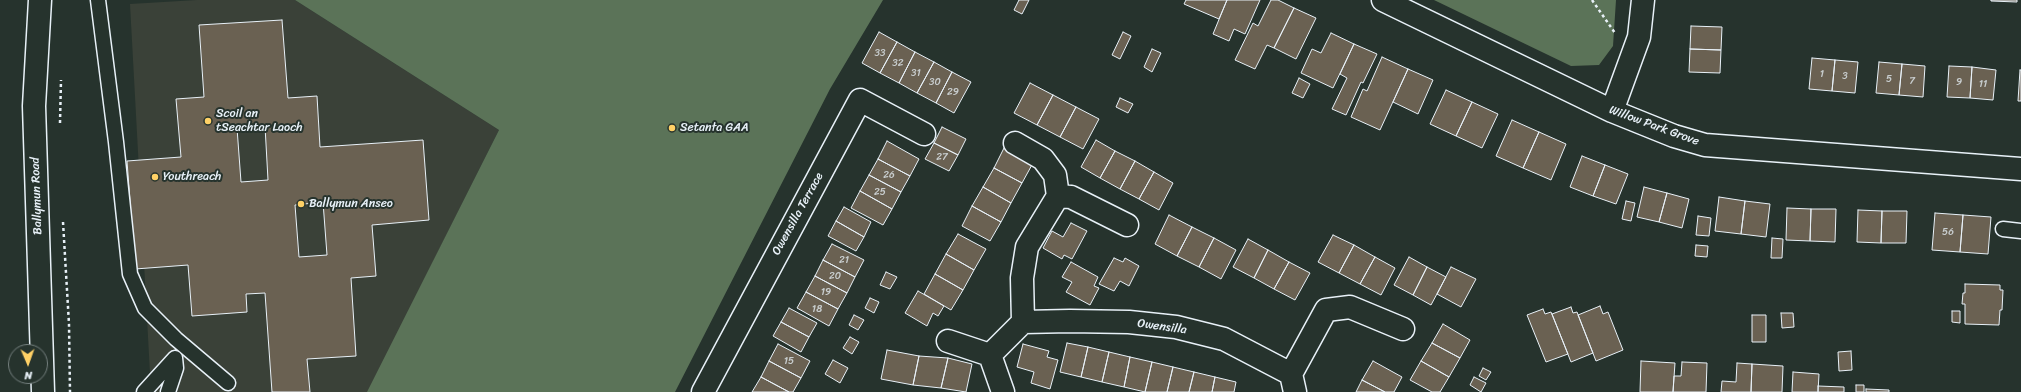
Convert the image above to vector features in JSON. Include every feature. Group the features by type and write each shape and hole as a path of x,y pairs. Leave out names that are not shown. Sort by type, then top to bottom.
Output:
{"street":[{"name":"Ballymun Road","path":"40,0 34,106 43,392"},
{"name":"Willow Park Grove","path":"1383,0 1612,111 1674,136 1705,145 2021,169"},
{"path":"1612,111 1639,37 1643,0"},
{"name":"Owensilla Terrace","path":"703,392 860,100 924,134"},
{"path":"990,355 1023,322 1022,278 1027,247 1058,196 1055,175 1043,159 1015,144"},
{"path":"1058,196 1071,197 1127,225"},
{"name":"Owensilla","path":"1023,322 1129,322 1176,327 1224,339 1293,383 1326,310 1350,307 1403,329"},
{"path":"948,342 990,355"},
{"path":"990,355 1003,392"}],"lane":[{"path":"98,0 116,142 130,274 145,308 176,339 228,383"},
{"path":"2003,229 2021,232"},
{"path":"144,392 175,358 176,368 168,392"}],"path":[{"path":"1592,0 1613,33 1639,37"},
{"path":"60,131 61,77"},
{"path":"63,216 69,324 70,392"}],"shaded area":[{"name":"Ballymun Anseo","path":"197,0 295,0 499,130 368,392 151,392 130,4"}],"green space":[{"path":"295,0 883,0 830,89 675,392 367,392 499,130"},
{"path":"1434,0 1616,0 1613,46 1599,65 1571,66"}],"building":[{"path":"1019,0 1029,0 1022,14 1014,10"},
{"path":"1186,0 1227,0 1219,19 1184,4"},
{"path":"1227,0 1260,0 1245,34 1234,29 1229,41 1213,34"},
{"path":"1271,0 1278,0 1294,8 1274,48 1267,45 1255,69 1235,60 1253,23 1258,26"},
{"path":"2017,0 2017,2 1991,1"},
{"path":"1294,8 1316,18 1296,59 1274,48"},
{"path":"282,20 288,98 317,96 320,147 423,140 429,220 372,225 376,276 351,278 356,356 307,359 310,392 272,392 265,293 246,294 247,312 192,316 188,265 135,269 127,161 181,157 176,99 204,97 199,25","holes":["265,126 268,180 241,182 237,128","323,202 327,255 299,257 295,205"]},
{"path":"1691,26 1722,27 1721,50 1690,49"},
{"path":"879,32 897,42 880,73 862,63"},
{"path":"1123,32 1131,36 1120,59 1112,55"},
{"path":"1331,33 1354,44 1333,88 1301,73 1312,49 1321,53"},
{"path":"897,42 915,52 899,83 880,73"},
{"path":"1354,44 1377,54 1363,83 1361,82 1346,115 1332,109 1347,78 1340,74"},
{"path":"1152,49 1161,53 1152,72 1144,67"},
{"path":"1690,49 1721,50 1720,73 1689,72"},
{"path":"915,52 934,62 917,93 899,83"},
{"path":"1382,57 1408,69 1380,130 1351,117 1363,89 1367,91"},
{"path":"1812,58 1835,60 1832,91 1809,89"},
{"path":"1835,60 1858,62 1855,93 1832,91"},
{"path":"934,62 952,72 936,103 917,93"},
{"path":"1879,62 1902,64 1899,95 1876,93"},
{"path":"1902,64 1925,66 1923,97 1899,95"},
{"path":"1949,66 1972,67 1970,98 1947,97"},
{"path":"1972,67 1996,70 1993,100 1970,98"},
{"path":"1408,69 1433,80 1418,114 1393,102"},
{"path":"2020,70 2021,101 2018,101"},
{"path":"952,72 971,82 954,113 936,103"},
{"path":"1299,78 1310,84 1303,98 1292,93"},
{"path":"1030,83 1053,95 1037,125 1014,113"},
{"path":"1446,90 1472,102 1456,136 1430,124"},
{"path":"1053,95 1076,107 1060,137 1037,125"},
{"path":"1120,98 1133,104 1128,113 1116,107"},
{"path":"1472,102 1498,114 1482,148 1456,136"},
{"path":"1076,107 1099,119 1083,149 1060,137"},
{"path":"1512,120 1539,132 1523,168 1496,156"},
{"path":"942,127 966,139 958,155 934,143"},
{"path":"1539,132 1566,144 1551,180 1523,168"},
{"path":"1096,140 1115,151 1100,178 1081,167"},
{"path":"887,141 919,159 910,176 878,159"},
{"path":"934,143 958,155 949,171 925,159"},
{"path":"1004,148 1033,163 1022,183 994,168"},
{"path":"1115,151 1135,161 1120,189 1100,178"},
{"path":"1582,156 1605,165 1593,196 1570,187"},
{"path":"878,159 910,176 901,192 869,175"},
{"path":"1135,161 1154,172 1139,199 1120,189"},
{"path":"1605,165 1628,174 1616,204 1593,196"},
{"path":"994,168 1022,183 1011,203 983,187"},
{"path":"1154,172 1173,183 1159,210 1139,199"},
{"path":"869,175 901,192 892,209 860,191"},
{"path":"983,187 1011,203 1001,222 972,206"},
{"path":"1644,187 1667,193 1659,222 1637,217"},
{"path":"860,191 892,209 883,225 851,208"},
{"path":"1667,193 1689,199 1682,228 1659,222"},
{"path":"1719,197 1745,201 1741,234 1715,231"},
{"path":"1626,201 1635,203 1631,221 1622,219"},
{"path":"1745,201 1770,204 1766,237 1741,234"},
{"path":"972,206 1001,222 990,241 962,226"},
{"path":"844,207 871,222 864,237 836,221"},
{"path":"1787,208 1811,209 1810,241 1786,240"},
{"path":"1811,209 1836,209 1835,242 1810,241"},
{"path":"1858,210 1882,211 1881,243 1857,242"},
{"path":"1882,211 1907,211 1906,243 1881,243"},
{"path":"1935,213 1963,215 1960,252 1932,250"},
{"path":"1169,215 1192,227 1177,256 1155,244"},
{"path":"1963,215 1991,217 1988,254 1960,252"},
{"path":"1698,216 1711,218 1709,236 1696,235"},
{"path":"836,221 864,237 856,251 828,236"},
{"path":"1071,223 1087,231 1072,259 1064,255 1062,259 1043,248 1052,231 1063,237"},
{"path":"1192,227 1214,238 1199,267 1177,256"},
{"path":"958,234 986,249 974,270 946,254"},
{"path":"1333,235 1354,245 1339,273 1318,262"},
{"path":"1214,238 1236,250 1221,279 1199,267"},
{"path":"1772,238 1783,239 1782,258 1771,258"},
{"path":"1248,239 1268,250 1254,278 1233,267"},
{"path":"832,244 864,260 855,277 823,260"},
{"path":"1354,245 1375,257 1360,284 1339,273"},
{"path":"1696,245 1708,246 1707,257 1695,256"},
{"path":"1268,250 1289,262 1274,289 1254,278"},
{"path":"946,254 974,270 963,290 935,274"},
{"path":"1375,257 1395,268 1381,295 1360,284"},
{"path":"1409,257 1427,267 1413,295 1394,285"},
{"path":"1114,258 1123,262 1125,258 1139,266 1129,286 1120,281 1114,291 1099,284"},
{"path":"823,260 855,277 847,293 815,276"},
{"path":"1071,262 1098,277 1094,286 1099,288 1090,305 1066,292 1072,282 1062,277"},
{"path":"1289,262 1310,273 1295,300 1274,289"},
{"path":"1427,267 1446,277 1431,305 1413,295"},
{"path":"1451,267 1476,279 1461,307 1437,294"},
{"path":"886,272 897,277 890,289 880,285"},
{"path":"935,274 963,290 951,310 924,294"},
{"path":"815,276 847,293 838,309 806,292"},
{"path":"1965,284 2000,285 2000,290 2003,290 2002,310 2000,310 1999,325 1965,324 1965,304 1962,304 1963,293 1965,293"},
{"path":"918,291 944,306 938,316 933,313 927,326 905,313"},
{"path":"806,292 838,309 829,326 797,308"},
{"path":"870,298 879,302 874,313 865,308"},
{"path":"1600,306 1603,314 1608,312 1623,350 1596,361 1578,315"},
{"path":"1571,307 1573,313 1577,312 1593,353 1571,362 1552,314"},
{"path":"789,308 817,323 809,337 781,322"},
{"path":"1543,309 1545,314 1551,312 1568,354 1546,362 1527,315"},
{"path":"1952,311 1960,311 1960,323 1952,322"},
{"path":"1781,313 1793,313 1794,327 1782,328"},
{"path":"854,315 864,320 858,330 849,325"},
{"path":"1752,315 1766,315 1766,342 1752,342"},
{"path":"781,322 809,337 801,352 773,336"},
{"path":"1443,324 1470,340 1460,358 1432,343"},
{"path":"850,337 859,342 852,354 843,348"},
{"path":"1067,343 1088,347 1081,377 1060,372"},
{"path":"1432,343 1460,358 1449,377 1421,361"},
{"path":"778,344 810,361 801,378 769,361"},
{"path":"1023,344 1049,351 1047,357 1058,360 1050,389 1031,383 1034,372 1017,367"},
{"path":"1088,347 1109,352 1102,382 1081,377"},
{"path":"887,350 919,356 913,385 881,379"},
{"path":"1851,351 1852,370 1839,371 1838,352"},
{"path":"1109,352 1130,357 1124,387 1102,382"},
{"path":"919,356 948,358 941,388 913,385"},
{"path":"1130,357 1152,362 1145,392 1124,387"},
{"path":"948,358 972,364 966,392 941,388"},
{"path":"833,360 848,368 840,383 825,374"},
{"path":"769,361 801,378 793,392 789,392 761,377"},
{"path":"1373,361 1402,377 1394,392 1385,392 1362,380"},
{"path":"1421,361 1449,377 1440,392 1432,392 1410,380"},
{"path":"1641,361 1675,363 1673,392 1640,392"},
{"path":"1152,362 1173,367 1167,392 1145,392"},
{"path":"1682,362 1707,363 1706,392 1673,392 1674,376 1681,376"},
{"path":"1737,363 1752,364 1751,392 1721,392 1722,381 1736,382"},
{"path":"1752,364 1783,366 1782,392 1751,392"},
{"path":"1173,367 1194,372 1189,392 1167,392"},
{"path":"1483,368 1491,372 1486,380 1479,376"},
{"path":"1194,372 1215,377 1212,392 1189,392"},
{"path":"1793,372 1819,374 1818,392 1792,392"},
{"path":"761,377 789,392 752,392"},
{"path":"1215,377 1236,382 1234,392 1212,392"},
{"path":"1474,377 1486,383 1481,392 1470,385"},
{"path":"1362,380 1385,392 1356,392"},
{"path":"1856,385 1864,385 1864,392 1856,392"},
{"path":"1818,386 1844,387 1844,392 1818,392"},
{"path":"1866,389 1889,390 1889,392 1866,392"}],"place":[{"name":"Scoil an tSeachtar Laoch","path":"208,121"},
{"name":"Setanta GAA","path":"672,128"},
{"name":"Youthreach","path":"155,177"},
{"name":"Ballymun Anseo","path":"301,204"}]}
